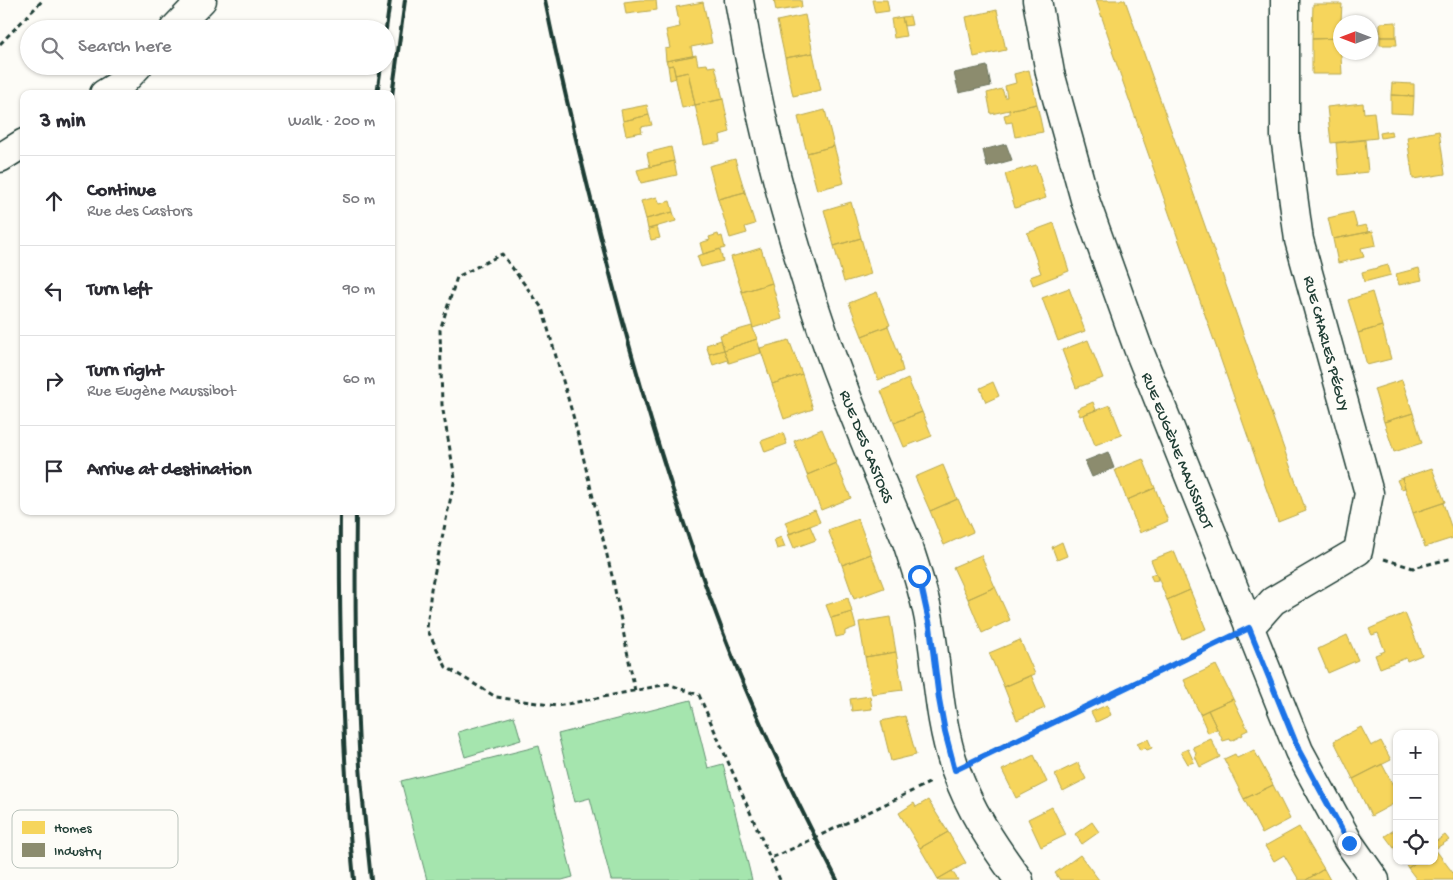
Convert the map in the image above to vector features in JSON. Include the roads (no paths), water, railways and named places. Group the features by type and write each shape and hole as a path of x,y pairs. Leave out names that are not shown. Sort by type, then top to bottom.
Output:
{"street":[{"path":"183,20 202,0"},
{"name":"RUE DES CASTORS","path":"739,0 758,99 802,269 826,340 919,576 930,626 945,732 955,770 986,833 1019,880"},
{"name":"RUE EUGÈNE MAUSSIBOT","path":"1037,0 1050,73 1086,202 1138,348 1299,751 1349,843 1375,880"},
{"name":"RUE CHARLES PÉGUY","path":"1249,628 1273,601 1358,551 1369,493 1299,240 1285,136 1285,0"},
{"path":"111,90 122,83 130,75"},
{"path":"0,158 20,146"}],"railway":[{"path":"387,20 390,0"},
{"path":"395,74 405,0"},
{"path":"545,0 583,167 612,280 643,394 678,507 697,563 750,699 786,778 837,880"},
{"path":"378,90 380,75"},
{"path":"393,90 395,75"},
{"path":"340,515 342,696 354,880"},
{"path":"356,515 358,734 371,880"}]}
